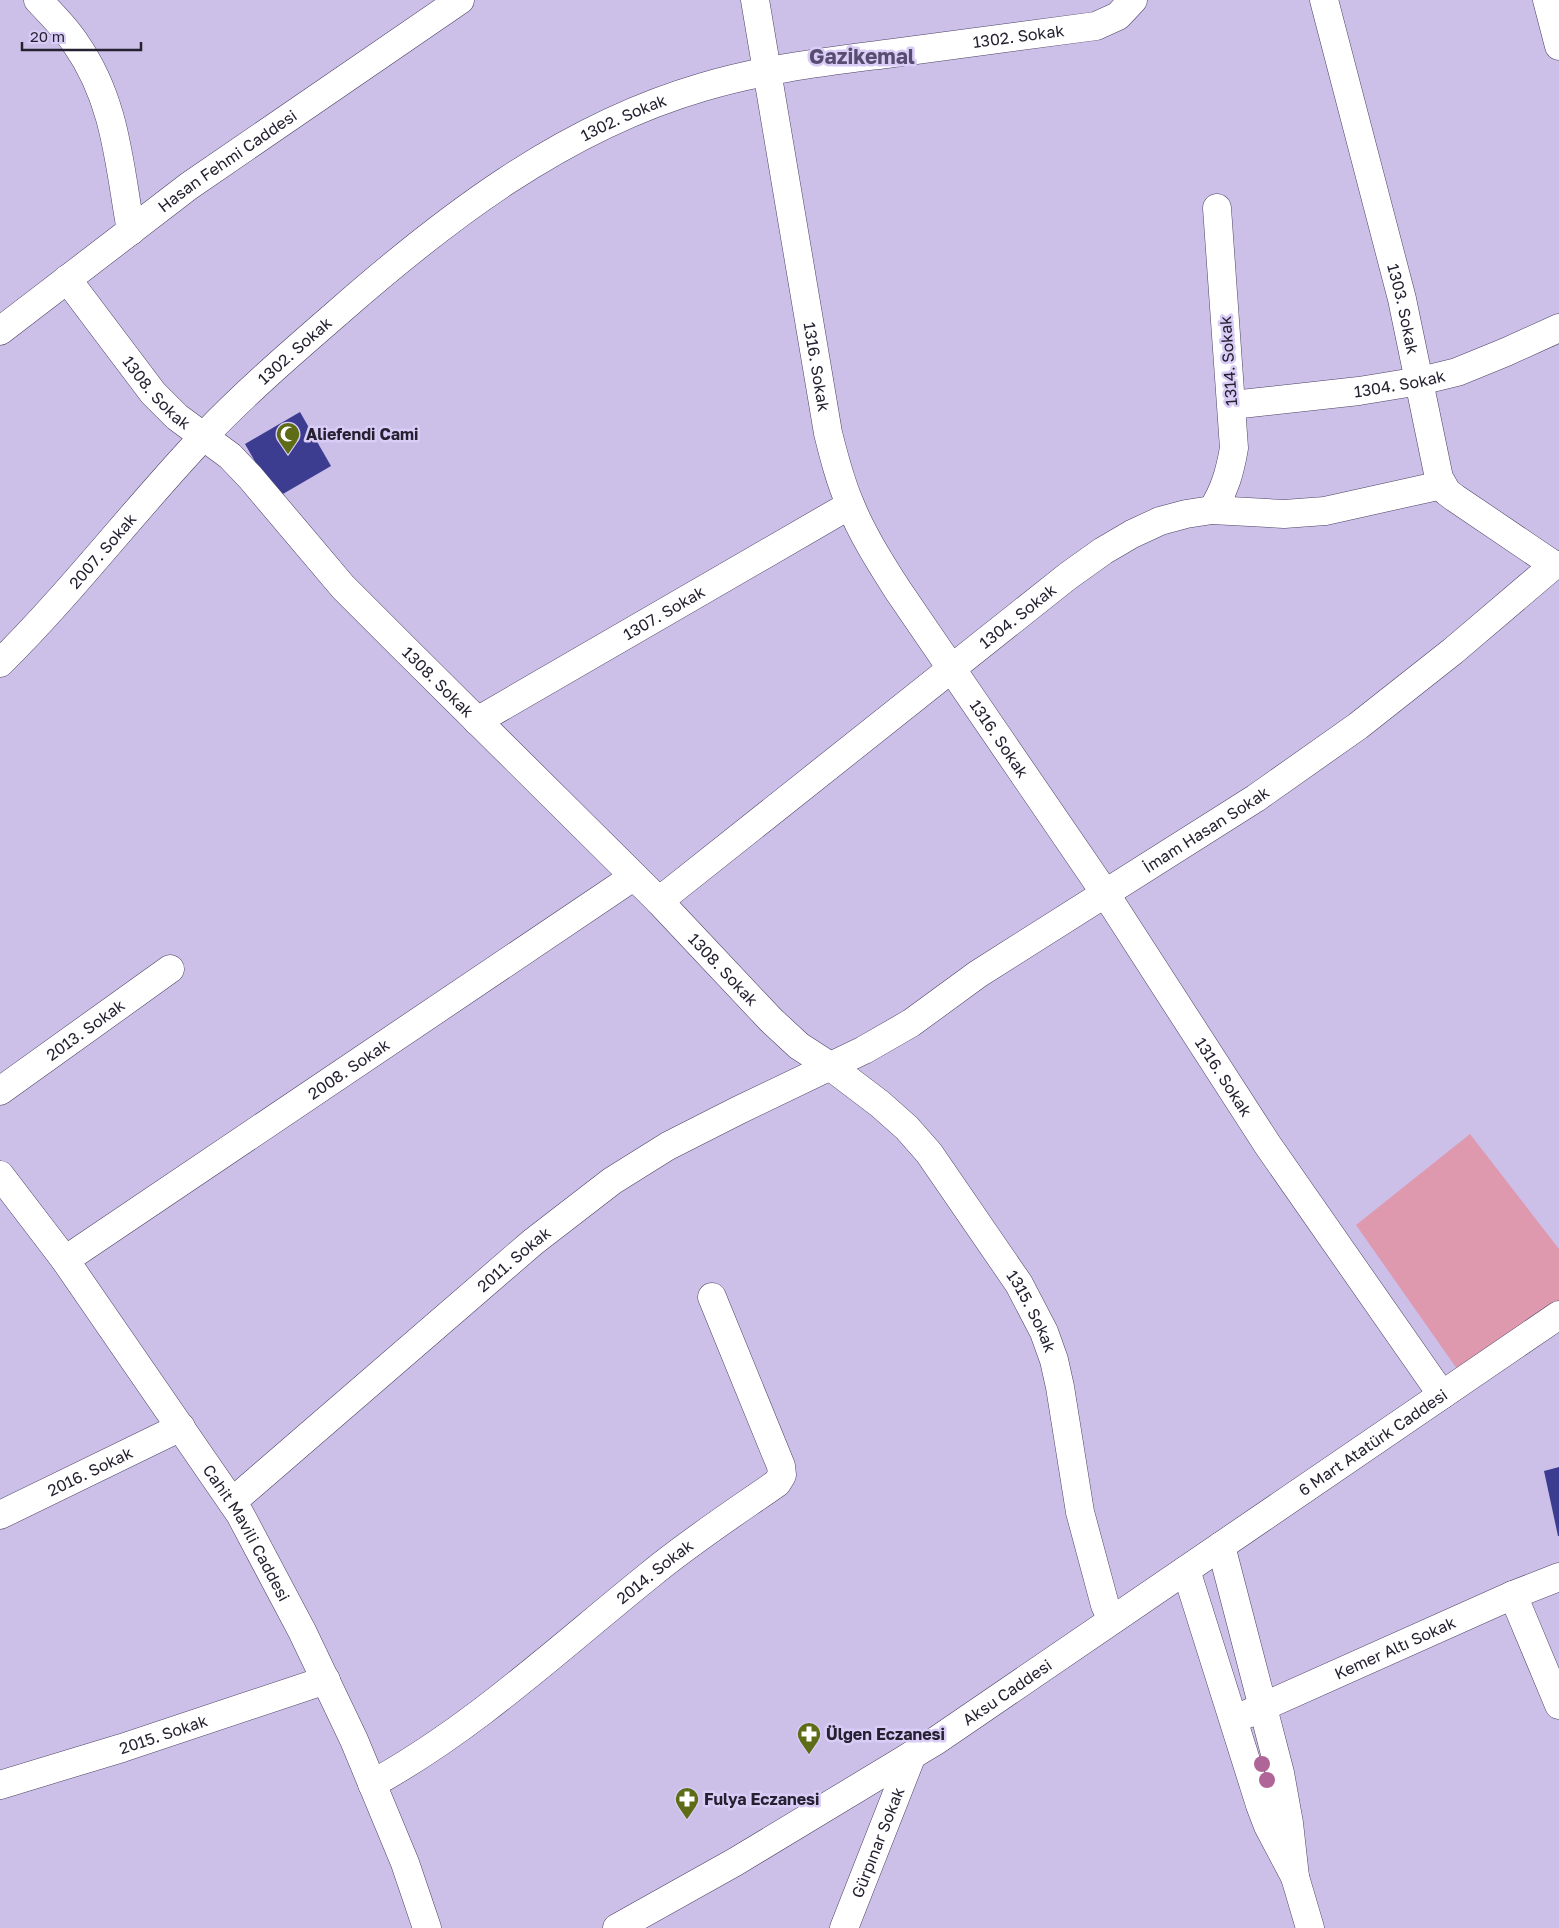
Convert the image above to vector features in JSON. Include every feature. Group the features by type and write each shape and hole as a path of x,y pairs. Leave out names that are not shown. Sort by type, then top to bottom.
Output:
{"street":[{"path":"38,0 75,42 102,88 110,115 130,231"},
{"name":"Hasan Fehmi Caddesi","path":"0,331 189,186 460,0"},
{"name":"1316. Sokak","path":"755,0 828,433 837,468 850,505 867,540 896,589 1105,893 1267,1144 1442,1395"},
{"name":"1302. Sokak","path":"204,436 260,382 387,269 460,212 522,170 581,136 647,106 703,86 767,71 1096,26 1118,16 1133,0"},
{"name":"1303. Sokak","path":"1324,0 1402,299 1442,486"},
{"path":"1547,0 1559,46"},
{"name":"1314. Sokak","path":"1212,510 1222,493 1230,473 1234,448 1216,208"},
{"name":"1308. Sokak","path":"67,279 153,393 177,417 230,456 343,587 659,901 771,1020 799,1046 830,1066"},
{"name":"1304. Sokak","path":"1232,405 1359,391 1420,381 1457,372 1559,328"},
{"name":"2007. Sokak","path":"0,663 204,436"},
{"path":"1442,486 1454,498 1556,565"},
{"name":"1304. Sokak","path":"659,901 950,668 1068,576 1118,542 1160,521 1212,510 1284,514 1325,511 1442,486"},
{"name":"1307. Sokak","path":"477,721 850,505"},
{"name":"İmam Hasan Sokak","path":"830,1066 864,1050 911,1023 978,974 1256,798 1358,726 1453,651 1556,565"},
{"name":"2008. Sokak","path":"64,1260 633,877"},
{"name":"2013. Sokak","path":"0,1091 170,969"},
{"name":"2011. Sokak","path":"232,1502 534,1242 612,1182 668,1146 830,1066"},
{"name":"1315. Sokak","path":"830,1066 907,1128 929,1153 1019,1284 1035,1312 1054,1360 1069,1436 1080,1512 1104,1604 1112,1620"},
{"name":"Cahit Mavili Caddesi","path":"0,1175 64,1260 232,1502 302,1631 354,1740 405,1863 427,1928"},
{"name":"2014. Sokak","path":"372,1784 425,1753 479,1715 690,1543 777,1483 782,1474 781,1466 712,1297"},
{"name":"6 Mart Atatürk Caddesi","path":"1186,1570 1559,1315"},
{"name":"2016. Sokak","path":"0,1515 181,1427"},
{"path":"1221,1546 1280,1773 1289,1823 1294,1877"},
{"path":"1186,1570 1263,1812 1294,1877 1310,1928"},
{"name":"Aksu Caddesi","path":"617,1928 735,1862 937,1740 1186,1570"},
{"name":"Kemer Altı Sokak","path":"1233,1720 1513,1595 1559,1578"},
{"path":"1513,1595 1559,1705"},
{"name":"2015. Sokak","path":"0,1785 122,1748 326,1680"},
{"name":"Gürpınar Sokak","path":"844,1928 912,1755"}],"shaded area":[{"path":"1470,1134 1559,1249 1559,1308 1462,1376 1356,1225"}],"building":[{"name":"Aliefendi Cami","path":"300,412 331,466 276,498 245,444"},
{"path":"1559,1467 1559,1536 1558,1536 1544,1471"}],"place":[{"name":"Aliefendi Cami","path":"288,455"},
{"name":"Ülgen Eczanesi","path":"809,1755"},
{"name":"Fulya Eczanesi","path":"687,1820"}],"district":[{"name":"Gazikemal","path":"862,56"}]}
